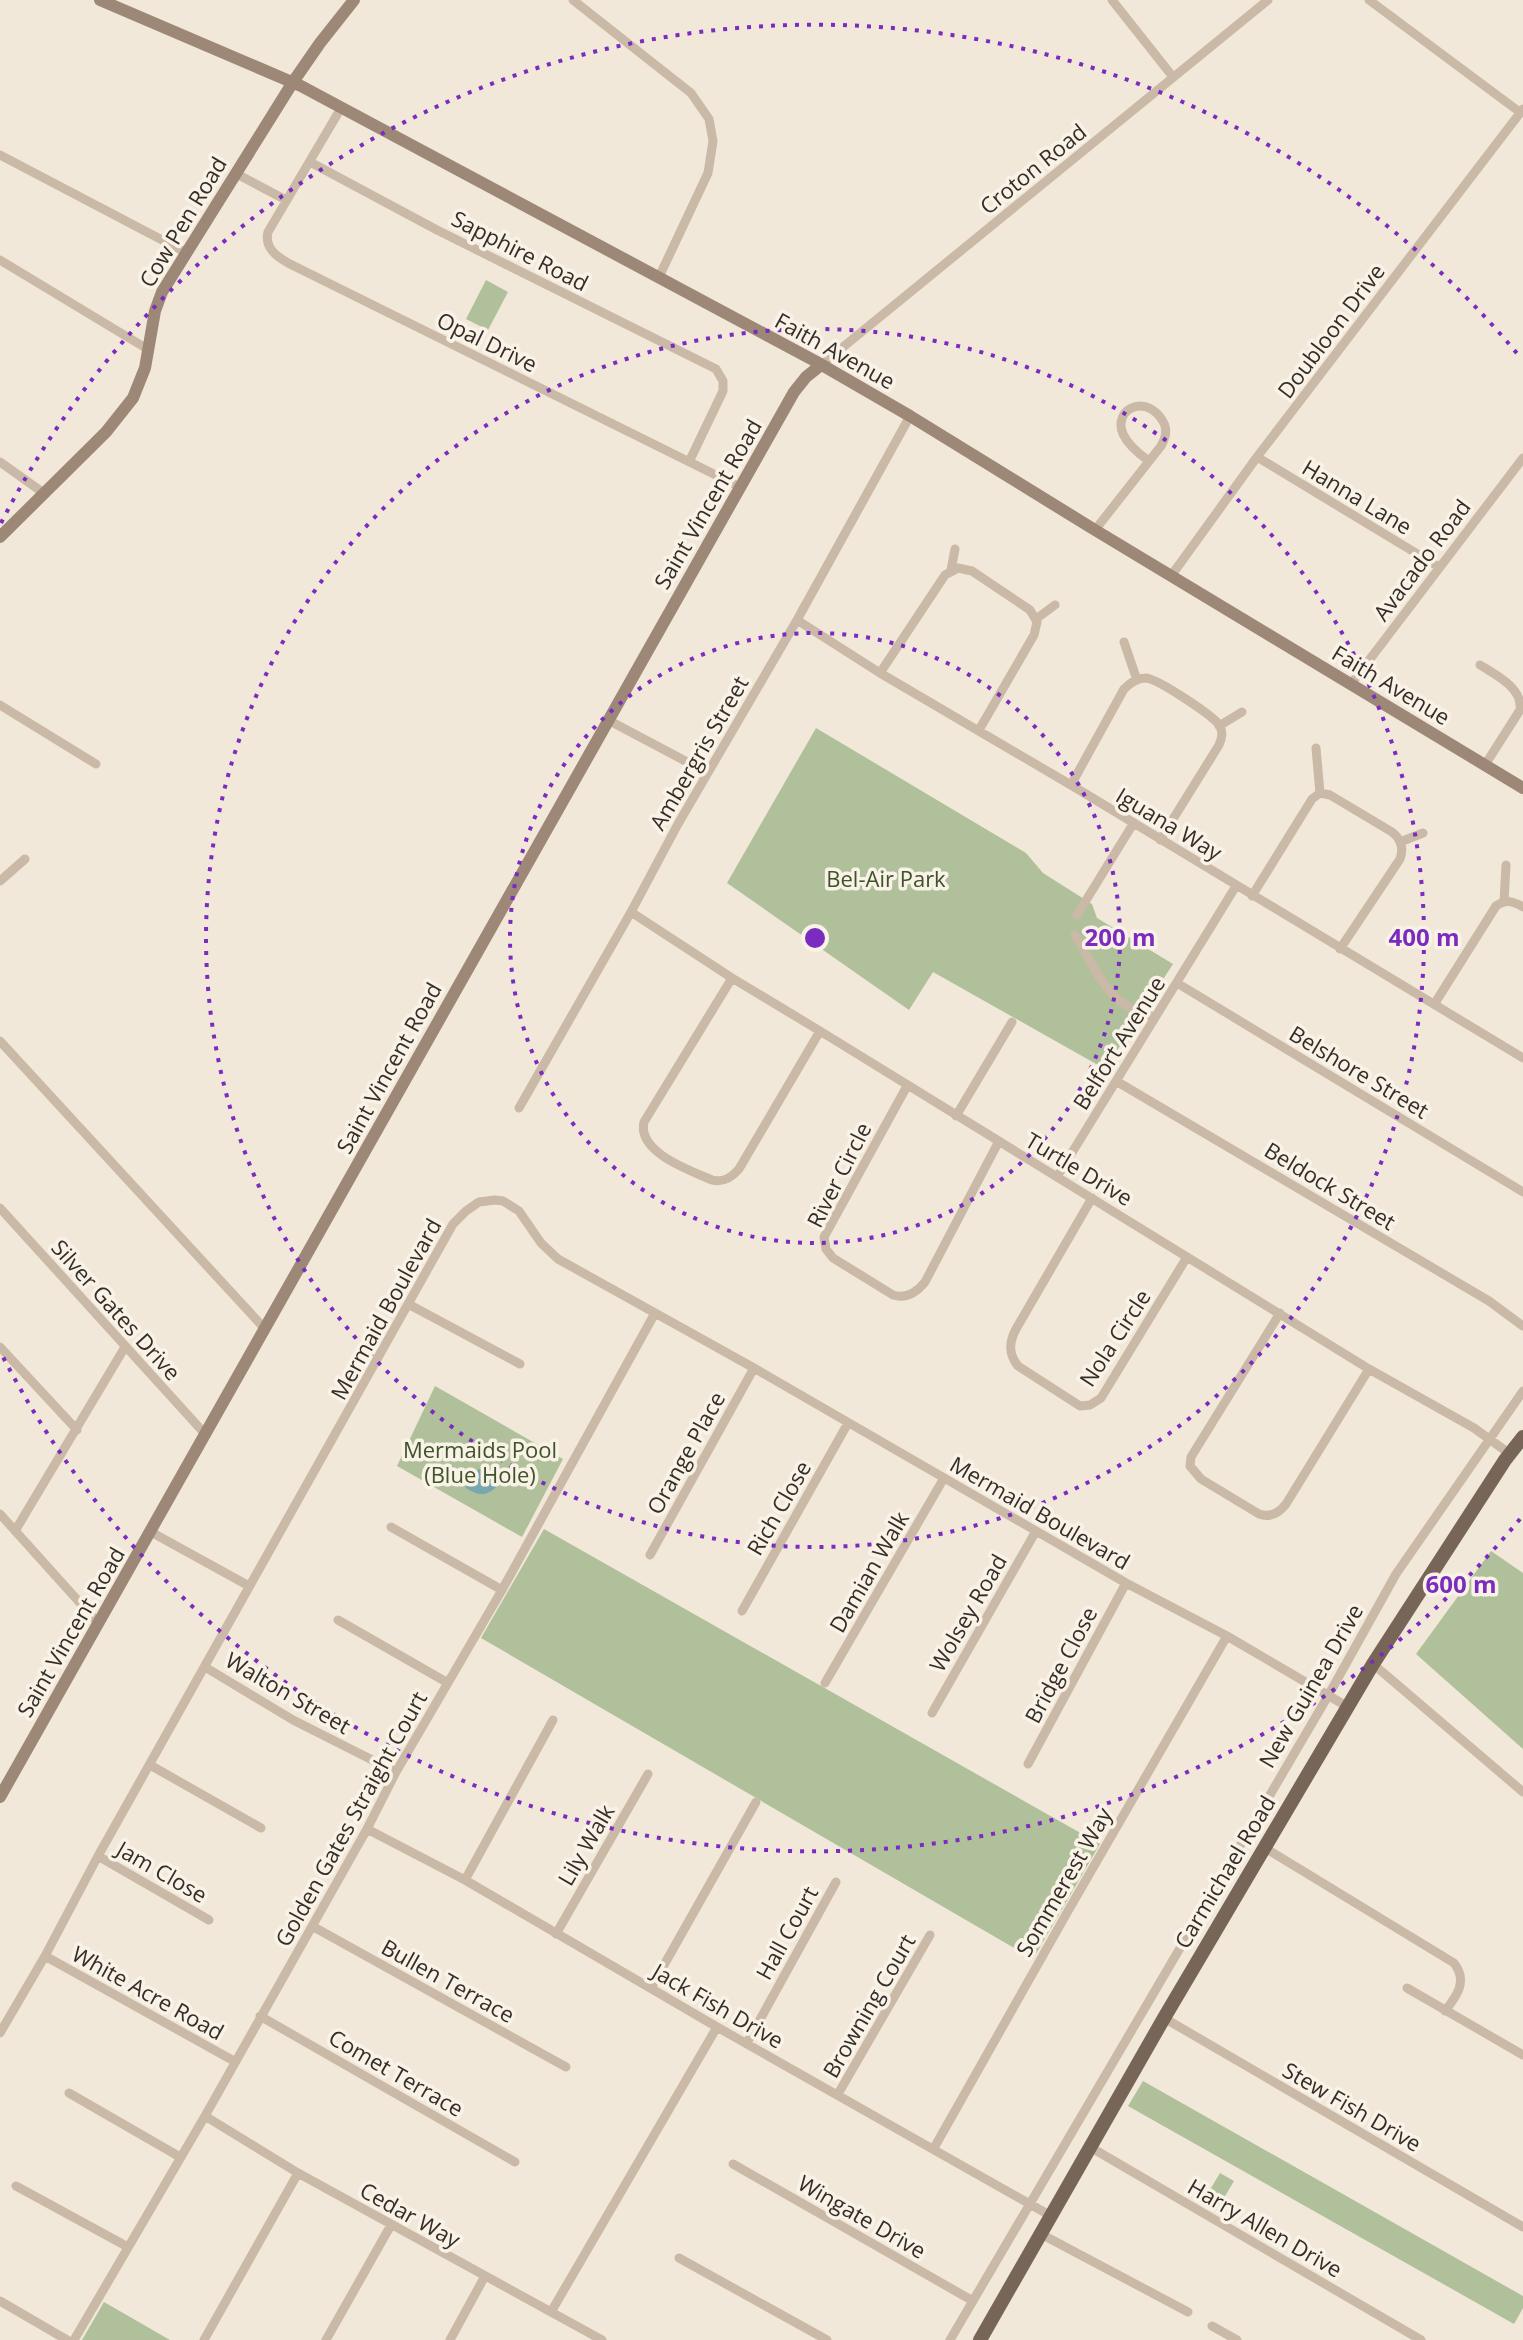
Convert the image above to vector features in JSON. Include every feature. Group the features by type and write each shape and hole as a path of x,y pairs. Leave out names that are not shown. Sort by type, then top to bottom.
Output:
{"main road":[{"name":"Carmichael Road","path":"980,2340 1164,2018 1373,1664 1523,1437"}],"street":[{"name":"Faith Avenue","path":"100,0 293,82 821,365 1523,788"},
{"name":"Cow Pen Road","path":"0,537 106,432 129,404 142,380 158,300 293,82 354,0"},
{"path":"573,0 691,93 709,119 713,141 708,173 659,277"},
{"path":"1112,0 1173,77"},
{"name":"Croton Road","path":"821,365 1268,0"},
{"path":"1369,0 1522,111"},
{"path":"235,173 286,200 341,108"},
{"name":"Doubloon Drive","path":"1171,576 1257,457 1522,111"},
{"path":"0,155 185,252"},
{"name":"Sapphire Road","path":"310,162 437,230 716,369 723,381 723,391 689,462"},
{"name":"Opal Drive","path":"286,200 267,235 269,248 279,258 740,487"},
{"path":"0,260 149,350"},
{"name":"Saint Vincent Road","path":"2,1789 99,1624 794,392 821,365"},
{"path":"1095,530 1149,461 1163,443 1166,429 1158,414 1146,405 1140,405 1128,411 1121,428 1133,448 1149,461"},
{"name":"Ambergris Street","path":"519,1108 910,416"},
{"name":"Hanna Lane","path":"1257,457 1439,567"},
{"name":"Avacado Road","path":"1351,684 1523,458"},
{"path":"0,462 45,494"},
{"path":"951,570 955,549"},
{"path":"880,673 940,580 951,570 961,568 972,571 1027,608 1037,625 979,730"},
{"path":"1036,619 1055,605"},
{"name":"Iguana Way","path":"797,620 880,673 1523,1058"},
{"path":"1124,642 1137,680"},
{"path":"1480,665 1518,691 1522,703 1485,765"},
{"path":"1071,785 1122,692 1137,680 1146,678 1157,681 1211,717 1222,735 1219,745 1160,840"},
{"path":"0,705 96,764"},
{"path":"1219,726 1242,712"},
{"path":"608,720 708,773"},
{"path":"1316,748 1320,793"},
{"path":"1252,896 1312,799 1320,793 1330,795 1392,832 1400,842 1400,859 1340,949"},
{"path":"1077,915 1133,824"},
{"path":"1400,842 1423,833"},
{"path":"0,881 25,859"},
{"path":"1504,902 1506,865"},
{"name":"Belfort Avenue","path":"1057,1177 1236,886"},
{"path":"1435,1003 1496,906 1510,901 1523,907"},
{"name":"Turtle Drive","path":"631,912 732,978 1369,1369 1458,1418 1510,1454"},
{"path":"1075,935 1110,993 1124,1006 1155,1017"},
{"path":"732,978 644,1122 643,1136 656,1151 712,1180 730,1177 739,1169 820,1031"},
{"name":"Belshore Street","path":"1177,983 1523,1192"},
{"path":"956,1116 1012,1022"},
{"path":"0,1041 265,1329"},
{"name":"Beldock Street","path":"1116,1081 1489,1301 1523,1326"},
{"name":"River Circle","path":"907,1086 824,1237 826,1249 833,1258 893,1295 910,1294 925,1282 999,1141"},
{"name":"Nola Circle","path":"1092,1198 1016,1329 1010,1346 1011,1356 1018,1366 1077,1405 1088,1406 1101,1398 1187,1257"},
{"name":"Mermaid Boulevard","path":"0,2033 453,1224 479,1202 495,1200 510,1204 558,1259 1348,1707"},
{"name":"Silver Gates Drive","path":"0,1208 206,1435"},
{"path":"410,1305 520,1364"},
{"name":"Golden Gates Straight Court","path":"74,2340 205,2116 655,1313"},
{"path":"1280,1313 1191,1457 1190,1466 1197,1475 1224,1493 1264,1516 1281,1510 1369,1369"},
{"path":"0,1347 77,1430"},
{"path":"15,1531 125,1347"},
{"name":"Orange Place","path":"650,1555 754,1368"},
{"name":"New Guinea Drive","path":"950,2340 1328,1696 1396,1574 1523,1391"},
{"name":"Rich Close","path":"742,1611 848,1423"},
{"name":"Damian Walk","path":"825,1683 944,1478"},
{"path":"0,1514 99,1624"},
{"path":"391,1527 502,1590"},
{"name":"Wolsey Road","path":"932,1713 1036,1531"},
{"path":"151,1532 249,1586"},
{"name":"Bridge Close","path":"1028,1764 1126,1583"},
{"path":"338,1620 448,1683"},
{"name":"Sommerest Way","path":"934,2148 1227,1636"},
{"path":"1373,1664 1523,1792"},
{"name":"Walton Street","path":"205,1667 293,1720 396,1772"},
{"path":"465,1880 553,1720"},
{"path":"150,1765 261,1828"},
{"name":"Lily Walk","path":"556,1934 648,1774"},
{"path":"651,1988 756,1802"},
{"name":"Jack Fish Drive","path":"367,1829 465,1880 1051,2216"},
{"path":"1265,1848 1454,1963 1460,1972 1461,1983 1458,1994 1445,2011"},
{"name":"Jam Close","path":"98,1856 209,1920"},
{"name":"Hall Court","path":"747,2043 836,1882"},
{"name":"Bullen Terrace","path":"312,1926 566,2067"},
{"name":"Browning Court","path":"838,2094 930,1935"},
{"name":"White Acre Road","path":"45,1956 234,2061"},
{"path":"1407,1988 1523,2055"},
{"name":"Comet Terrace","path":"260,2016 515,2162"},
{"name":"Stew Fish Drive","path":"1164,2018 1523,2227"},
{"path":"551,2312 717,2027"},
{"path":"69,2093 180,2157"},
{"name":"Cedar Way","path":"205,2116 298,2173 602,2340"},
{"name":"Harry Allen Drive","path":"1090,2147 1421,2340"},
{"name":"Wingate Drive","path":"733,2164 973,2301"},
{"path":"204,2340 298,2173"},
{"path":"16,2186 128,2247"},
{"path":"326,2340 391,2225"},
{"path":"1041,2234 1188,2312"},
{"path":"679,2258 827,2340"},
{"path":"450,2340 485,2276"},
{"path":"0,2301 67,2340"},
{"path":"1212,2326 1237,2340"},
{"path":"578,2340 584,2330"}],"green space":[{"path":"486,280 508,292 488,330 466,319"},
{"name":"Bel-Air Park","path":"816,728 1026,853 1043,873 1092,904 1097,918 1173,964 1105,1069 933,972 909,1010 727,883"},
{"name":"Mermaids Pool (Blue Hole)","path":"435,1386 563,1459 522,1537 397,1466"},
{"path":"544,1529 1100,1844 1033,1959 481,1638"},
{"path":"1491,1551 1523,1573 1523,1749 1416,1654"},
{"path":"1143,2081 1523,2296 1523,2308 1514,2324 1128,2106"},
{"path":"1220,2173 1234,2181 1216,2211 1202,2203"},
{"path":"104,2302 170,2340 82,2340"}],"water":[{"path":"479,1469 494,1472 500,1484 484,1494 466,1488 468,1478"}]}
